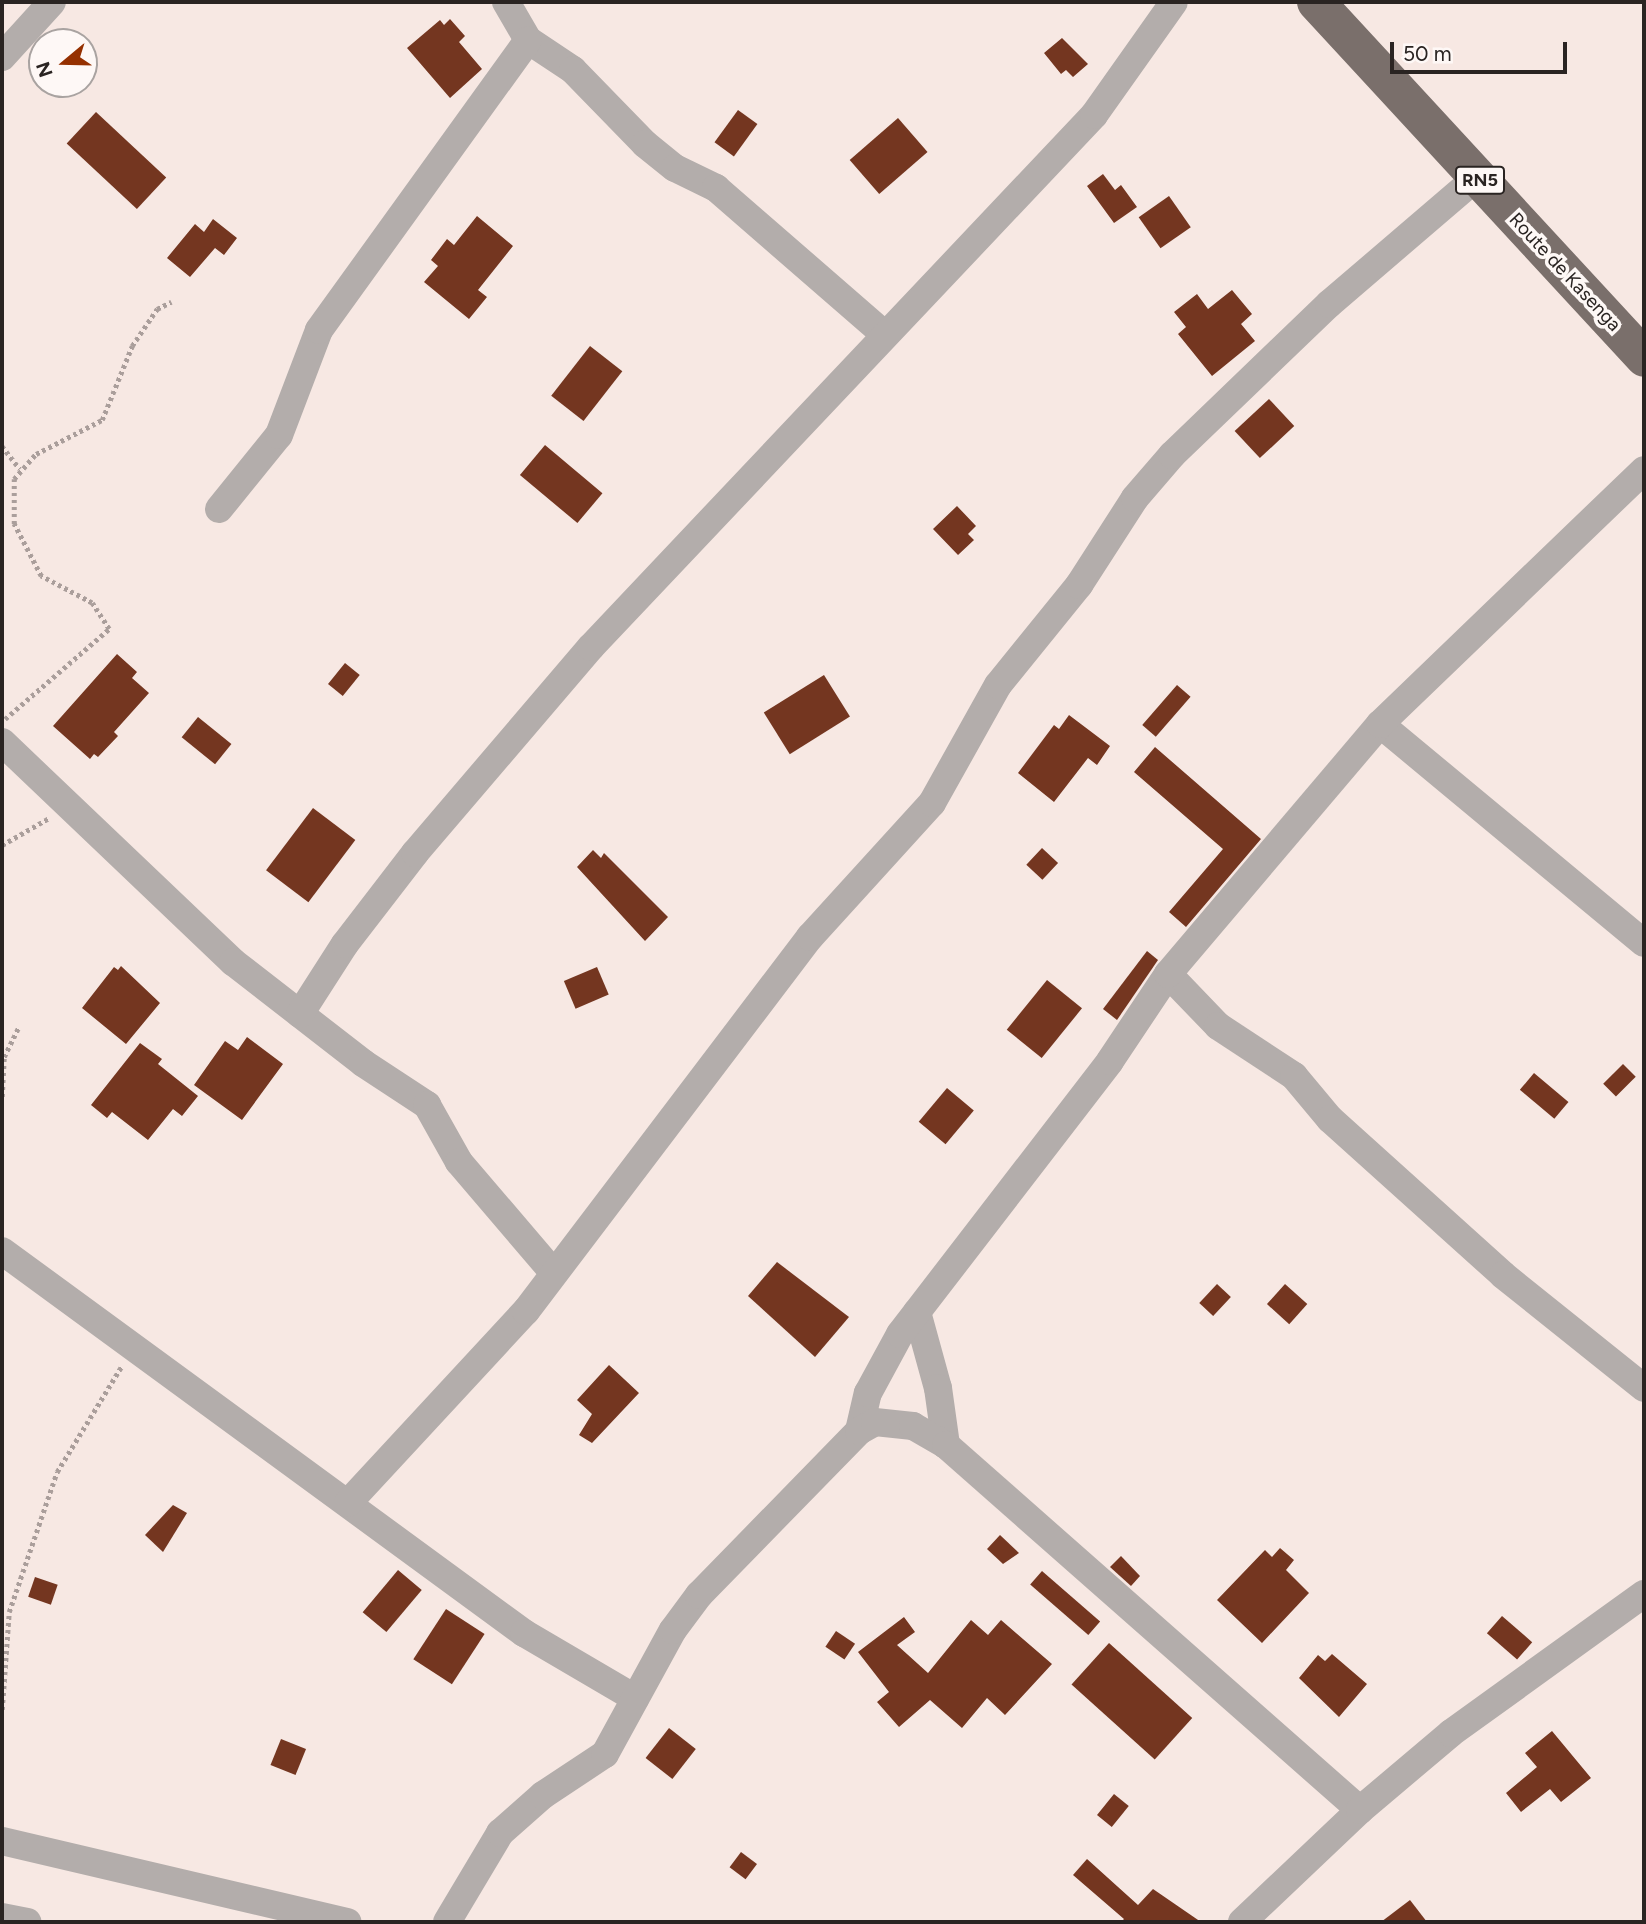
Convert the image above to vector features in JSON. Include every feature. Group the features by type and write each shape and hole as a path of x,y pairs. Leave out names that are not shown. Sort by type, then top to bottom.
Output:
{"highway":[{"name":"Route de Kasenga","path":"1316,2 1644,358"}],"street":[{"path":"2,57 52,2"},
{"path":"506,2 528,40 573,71 675,168 716,188 884,334"},
{"path":"300,1014 345,944 415,853 591,647 884,334 1094,116 1174,2"},
{"path":"219,509 279,435 319,330 528,40"},
{"path":"348,1503 526,1311 553,1272 633,1175 810,937 932,803 998,685 1079,585 1142,490 1265,364 1477,177"},
{"path":"859,1431 881,1363 917,1312 1110,1061 1168,974 1380,724 1644,470"},
{"path":"1380,724 1644,943"},
{"path":"2,742 70,811 233,962 300,1014 427,1105 459,1162 553,1272"},
{"path":"1168,974 1218,1026 1294,1076 1330,1119 1503,1275 1644,1388"},
{"path":"2,1251 524,1633 635,1698"},
{"path":"917,1312 941,1401 946,1445"},
{"path":"447,1922 500,1833 543,1795 605,1754 624,1726 635,1698 673,1630 699,1595 859,1431 875,1422 894,1421 946,1445 1360,1810"},
{"path":"1242,1922 1360,1810 1451,1733 1644,1594"},
{"path":"2,1841 348,1922"},
{"path":"2,1917 28,1922"}],"path":[{"path":"2,726 8,714 109,629 92,603 50,583 37,569 12,511 14,479 20,469 36,454 102,420 132,346 157,309 171,302"},
{"path":"2,446 20,469"},
{"path":"2,845 70,811"},
{"path":"2,1097 4,1056 19,1026"},
{"path":"2,1710 9,1612 57,1472 89,1426 109,1383 135,1350"}],"building":[{"path":"450,19 465,36 459,42 482,69 450,98 407,48 440,20 444,25"},
{"path":"1062,38 1088,64 1073,77 1066,70 1061,74 1044,53"},
{"path":"738,110 757,124 734,156 714,142"},
{"path":"96,112 166,177 137,209 67,143"},
{"path":"898,118 928,152 879,194 850,160"},
{"path":"1103,174 1115,190 1121,185 1137,207 1114,223 1087,186"},
{"path":"1169,196 1191,227 1160,248 1139,217"},
{"path":"477,216 513,246 478,290 487,297 469,319 424,282 438,266 431,260 447,239 454,245"},
{"path":"213,219 237,238 224,255 215,248 190,277 167,258 195,224 204,232"},
{"path":"1232,290 1252,314 1241,324 1255,341 1212,376 1178,334 1186,327 1174,312 1197,294 1208,309"},
{"path":"590,346 622,371 584,421 551,396"},
{"path":"1269,399 1294,426 1260,458 1235,431"},
{"path":"545,445 602,493 577,523 520,475"},
{"path":"957,506 976,526 968,534 974,540 958,555 933,529"},
{"path":"117,654 137,672 132,678 149,693 114,732 118,736 98,757 94,754 90,759 53,726"},
{"path":"345,663 360,675 343,696 328,684"},
{"path":"824,675 850,717 790,754 764,713"},
{"path":"1177,685 1191,697 1156,737 1142,725"},
{"path":"1069,715 1110,746 1097,765 1088,758 1054,802 1018,773 1054,725 1059,729"},
{"path":"198,717 231,744 215,764 182,737"},
{"path":"1155,747 1261,839 1186,927 1169,912 1223,849 1134,772"},
{"path":"313,808 355,840 308,902 266,870"},
{"path":"1042,848 1058,863 1042,880 1026,865"},
{"path":"593,850 601,858 604,853 668,917 645,941 577,867"},
{"path":"1147,951 1158,960 1117,1020 1103,1009"},
{"path":"121,966 160,1003 126,1044 82,1008 114,967 118,970"},
{"path":"597,967 609,995 576,1009 564,981"},
{"path":"1047,980 1082,1008 1042,1058 1007,1030"},
{"path":"247,1037 283,1064 242,1120 194,1085 225,1041 238,1050"},
{"path":"140,1043 162,1059 158,1064 198,1096 182,1116 173,1109 148,1140 112,1112 107,1118 91,1105"},
{"path":"1623,1064 1636,1077 1616,1097 1603,1084"},
{"path":"1534,1073 1568,1102 1554,1119 1520,1090"},
{"path":"947,1088 974,1110 946,1144 919,1122"},
{"path":"777,1262 849,1317 815,1357 748,1296"},
{"path":"1217,1284 1231,1297 1213,1316 1199,1303"},
{"path":"1285,1284 1307,1304 1289,1324 1267,1304"},
{"path":"609,1365 639,1393 592,1443 579,1435 592,1414 577,1400"},
{"path":"173,1505 187,1513 163,1552 145,1535"},
{"path":"1000,1535 1019,1553 1003,1564 987,1549"},
{"path":"1280,1548 1294,1560 1286,1570 1309,1593 1262,1643 1217,1600 1265,1550 1272,1557"},
{"path":"1121,1556 1140,1576 1131,1586 1110,1567"},
{"path":"398,1570 422,1590 386,1632 363,1612"},
{"path":"1042,1571 1100,1622 1088,1635 1030,1585"},
{"path":"35,1577 58,1585 51,1605 28,1597"},
{"path":"446,1609 485,1634 452,1684 413,1659"},
{"path":"1502,1616 1532,1642 1517,1660 1487,1633"},
{"path":"904,1617 915,1632 897,1645 928,1673 971,1620 988,1635 1001,1620 1052,1664 1005,1715 987,1698 962,1728 930,1700 899,1727 877,1702 889,1692 858,1652"},
{"path":"836,1631 855,1644 844,1660 825,1647"},
{"path":"1109,1643 1192,1718 1155,1760 1072,1685"},
{"path":"1332,1654 1367,1684 1339,1717 1299,1678 1318,1655 1325,1661"},
{"path":"669,1728 696,1749 672,1779 646,1758"},
{"path":"1552,1731 1591,1778 1561,1802 1550,1789 1521,1812 1506,1793 1537,1767 1525,1753"},
{"path":"281,1739 306,1749 296,1775 271,1765"},
{"path":"1114,1794 1129,1806 1112,1827 1097,1815"},
{"path":"741,1852 757,1864 746,1879 730,1867"},
{"path":"1087,1859 1138,1905 1153,1889 1201,1922 1121,1922 1124,1919 1073,1875"},
{"path":"1410,1900 1427,1922 1381,1922"}]}
